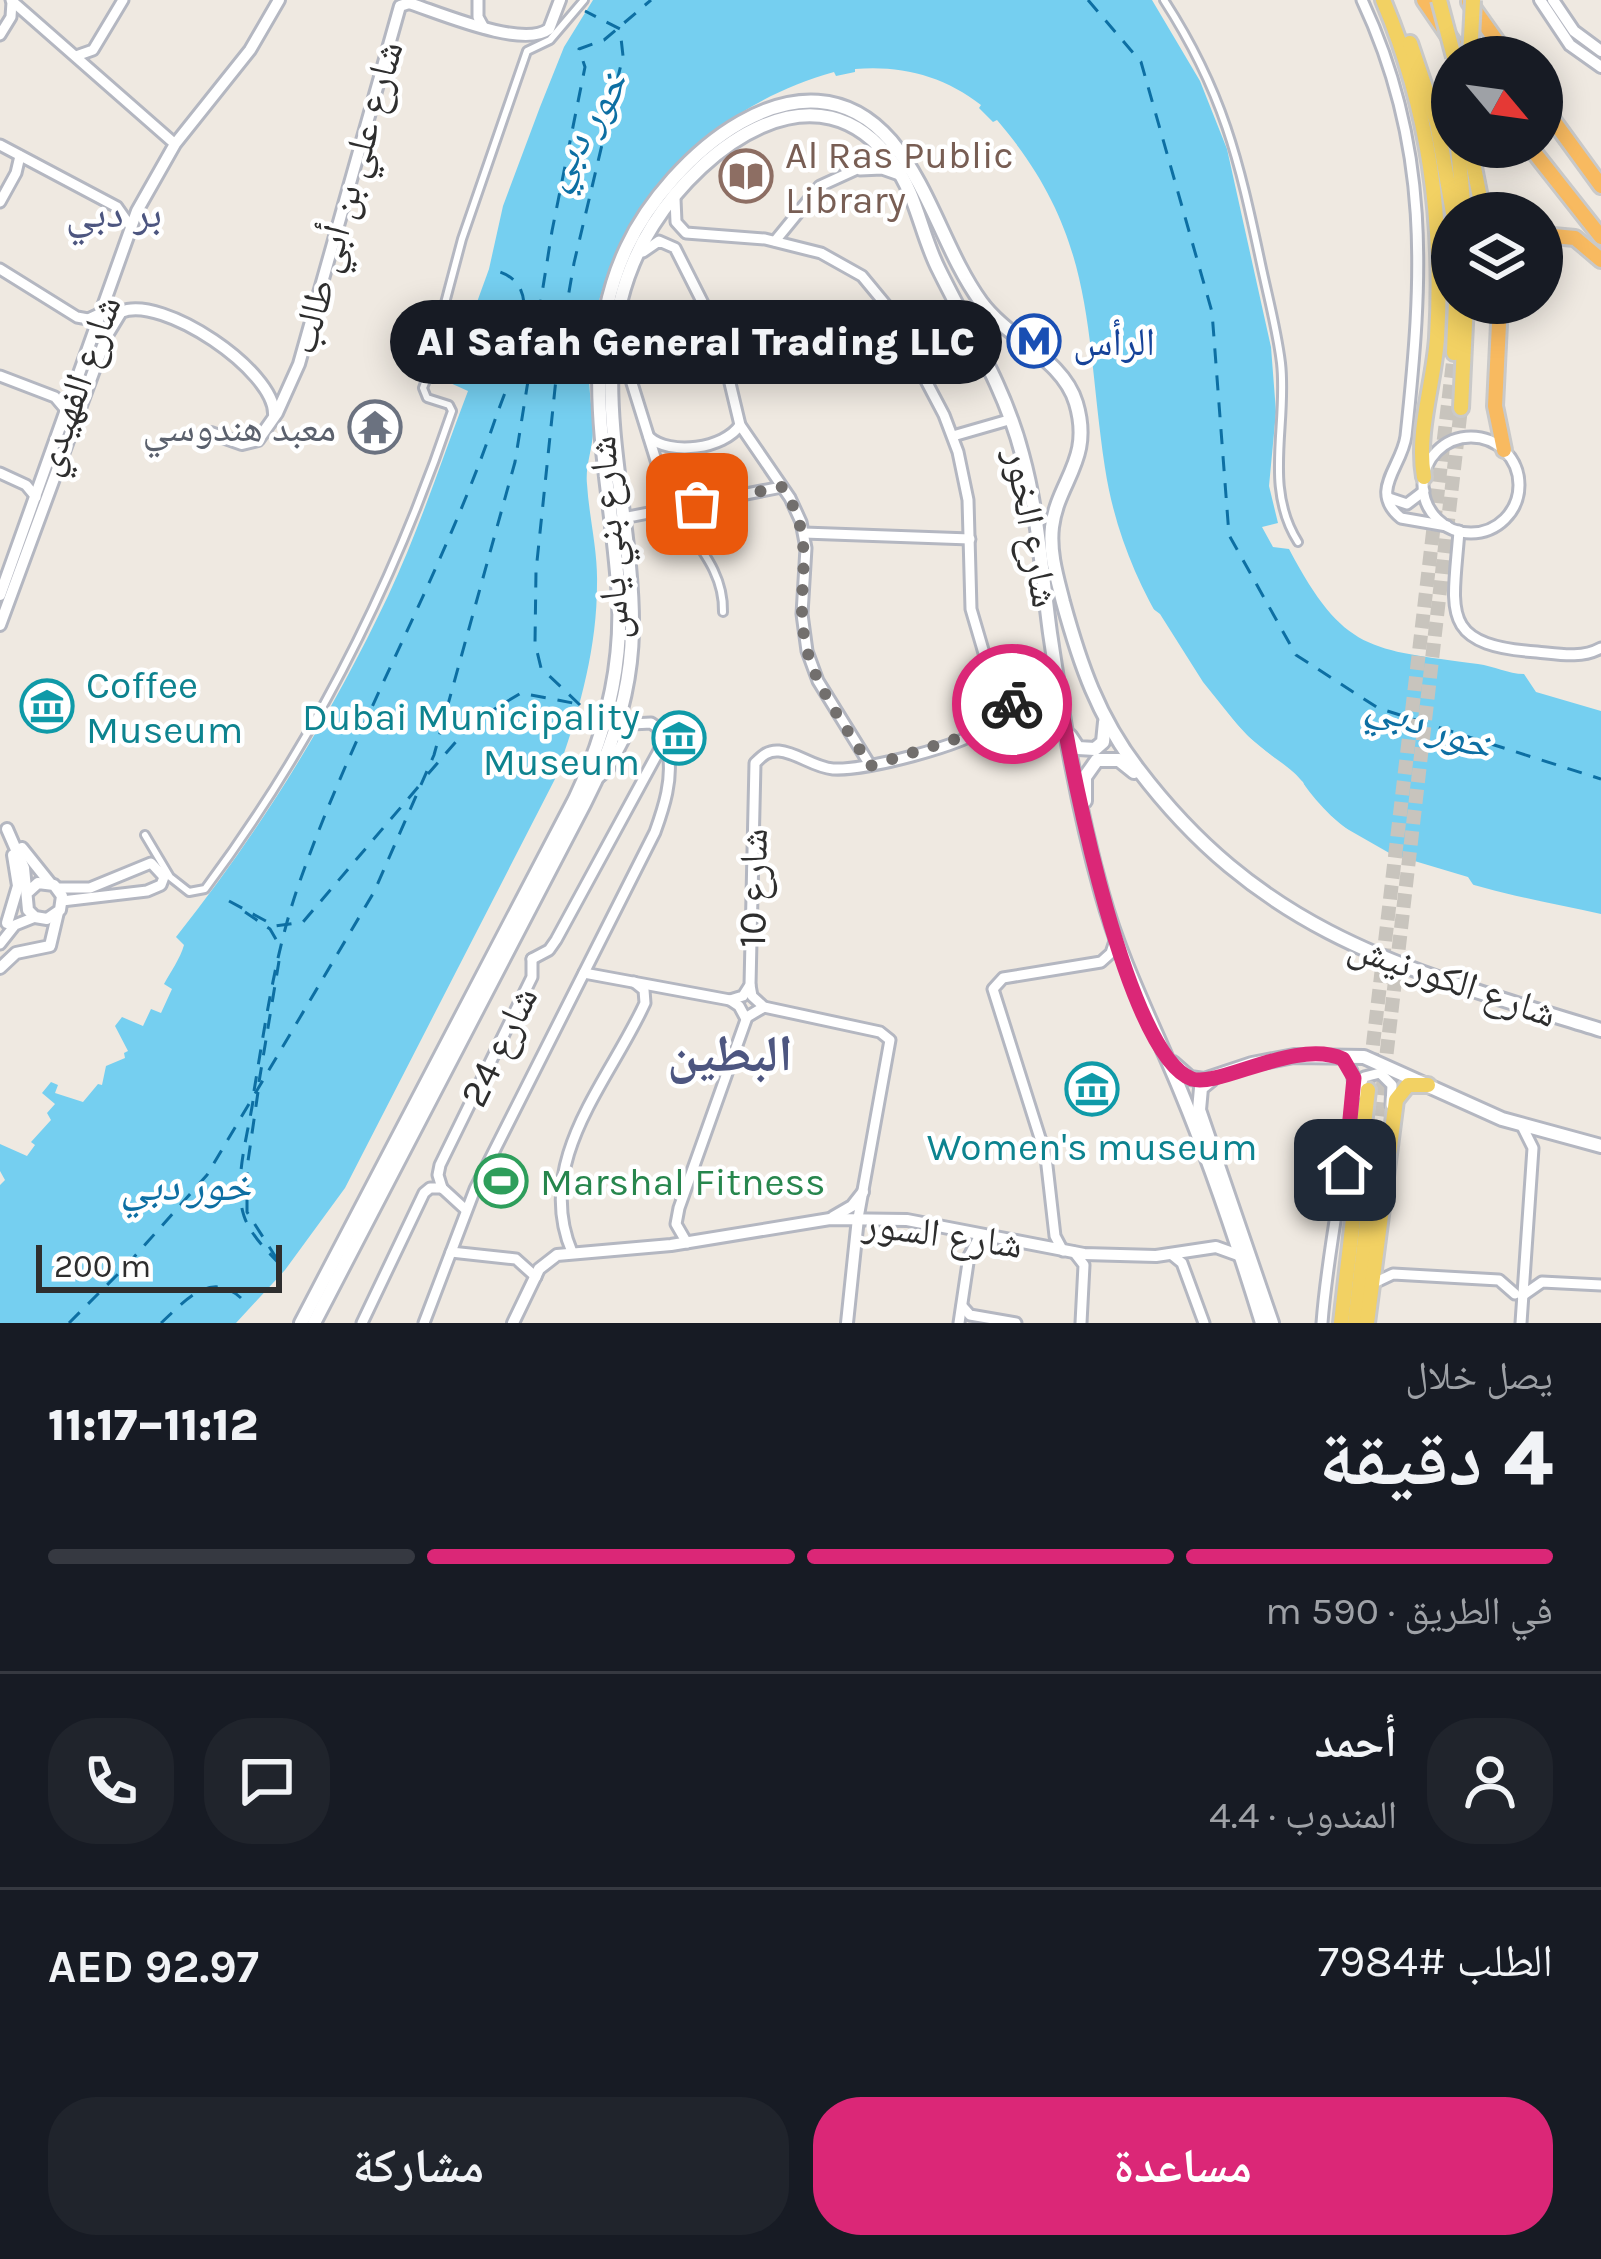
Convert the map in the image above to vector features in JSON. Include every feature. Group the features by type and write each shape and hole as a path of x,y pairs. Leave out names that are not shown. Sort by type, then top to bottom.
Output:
{"highway":[{"path":"1424,0 1451,36"},
{"path":"1470,0 1494,36"},
{"path":"1563,134 1601,186"},
{"path":"1547,168 1601,236"},
{"path":"1563,237 1575,238 1601,260"},
{"path":"1498,324 1496,406 1504,450"}],"main road":[{"path":"1387,0 1424,80 1449,192"},
{"path":"1387,0 1420,104 1435,199 1438,310 1422,448 1424,484"},
{"path":"1439,0 1448,36"},
{"path":"1468,36 1470,0"},
{"name":"شارع بني ياس","path":"311,1321 596,780 618,647 618,588 598,414 597,354 617,267 663,190 705,148 754,114 788,103 823,104 848,110 886,135 913,173 970,285 994,319 1057,369 1073,394 1079,454 1055,512 1052,556 1083,674 1105,721"},
{"name":"شارع بني ياس","path":"311,1321 605,744 625,693 632,611 609,400 610,348 617,307 634,260 654,223 680,190 715,155 773,119 811,114 830,117 877,143"},
{"name":"شارع الخور","path":"877,143 902,176 928,248 1012,419 1029,483 1062,709 1086,830 1115,939 1166,1056 1262,1323"},
{"path":"928,248 947,241"},
{"path":"1454,353 1455,324"},
{"path":"1461,408 1466,324"},
{"path":"618,647 622,658 617,691 625,693"},
{"path":"1062,709 1074,744 1084,751 1102,742 1105,721"},
{"name":"شارع الكورنيش","path":"1105,721 1153,788 1198,838 1238,874 1324,932 1416,973 1598,1030"},
{"path":"1086,830 1085,777 1097,760 1119,760 1153,788"},
{"path":"1166,1056 1190,1078 1212,1079 1273,1059 1337,1055 1381,1062 1522,1126 1601,1146"},
{"path":"1212,1079 1201,1088 1198,1110 1272,1323"},
{"path":"1367,1323 1390,1122 1402,1089 1414,1083 1428,1085"},
{"path":"1341,1323 1368,1090"},
{"path":"1354,1323 1377,1136"}],"street":[{"path":"76,56 94,50 123,0"},
{"name":"شارع الفهيدي","path":"0,595 104,312 130,227 175,144 250,50 279,0"},
{"path":"478,0 484,28"},
{"path":"397,4 409,3 484,28 538,36 550,29 560,0"},
{"path":"145,835 170,877 189,892 206,889 268,801 347,661 405,544 451,414 449,405 425,396 424,388 448,322 445,303 462,239 506,104 526,51 550,40 584,0"},
{"path":"1164,0 1224,112 1252,213 1281,361 1284,411 1279,497 1298,542"},
{"path":"1362,0 1405,121 1420,241 1418,326 1405,441 1388,477 1386,493 1390,508 1401,518 1460,531 1490,529 1512,510 1519,490 1518,476 1504,450 1478,438 1456,440 1438,451 1415,500 1403,504 1386,493"},
{"path":"1540,0 1570,45 1601,67"},
{"path":"1553,0 1574,31 1601,51"},
{"path":"12,1 175,144"},
{"path":"0,35 11,17 12,1"},
{"name":"شارع علي بن أبي طالب","path":"272,421 291,384 327,276 397,4"},
{"path":"775,241 820,186 871,161 877,143"},
{"path":"0,145 117,207 130,227"},
{"path":"0,202 20,156"},
{"path":"855,169 882,169 902,176"},
{"path":"634,260 654,243 665,242 685,261 718,333 740,425 796,510 804,533 802,614 807,651 818,681 870,766 982,730 1004,702 970,609 968,500 953,436 897,322 870,284 843,263 775,241 686,233 673,208 680,190"},
{"path":"796,219 799,247"},
{"path":"685,261 691,245 705,237"},
{"path":"0,269 16,274 77,316 88,319 104,312"},
{"name":"شارع علي بن أبي طالب","path":"0,625 117,316 134,308 175,319 230,353 263,384 274,404 272,421"},
{"path":"610,348 626,364 666,492 660,511"},
{"path":"730,376 904,371 924,377"},
{"path":"0,376 55,397 67,410"},
{"name":"شارع علي بن أبي طالب","path":"263,384 275,389 291,384"},
{"path":"953,436 1012,419"},
{"path":"211,433 238,444 252,443 272,421"},
{"path":"649,437 660,446 675,448 722,440 740,425"},
{"path":"0,473 23,484 36,497"},
{"path":"23,484 44,476"},
{"path":"1424,484 1432,512 1448,526"},
{"path":"623,518 782,487"},
{"path":"671,529 684,524 717,573 724,590 723,612"},
{"path":"1460,531 1454,610 1464,630 1477,641 1502,650 1579,656 1601,648"},
{"path":"804,533 970,539"},
{"path":"1044,700 1058,686"},
{"path":"1004,702 1044,700 1062,709"},
{"path":"424,1323 466,1210 662,814 670,760 668,753 659,751 662,730 655,724 636,722 608,770 596,780"},
{"name":"شارع 24","path":"362,1323 424,1193 442,1188 440,1165 532,977 532,959 556,940 659,751"},
{"name":"شارع 10","path":"730,1000 743,997 750,985 755,763 766,753 780,751 826,768 870,766"},
{"path":"0,968 16,953 50,946 60,907 53,885 4,823"},
{"path":"4,823 24,867 26,898 54,932"},
{"path":"3,927 18,886 4,823"},
{"path":"0,944 15,925 60,907 147,891 161,885 164,877 152,863 90,889 38,883 3,927"},
{"path":"1082,1323 1084,1271 1054,1236 1046,1157 993,989 1003,978 1101,962 1112,953 1115,939"},
{"path":"510,947 532,959"},
{"path":"584,973 730,1000 746,1021"},
{"path":"513,1323 550,1258 572,1252 560,1215 562,1172 571,1143 645,1003 644,990 634,982"},
{"path":"750,985 755,1000 764,1007 880,1031 890,1040 858,1218 848,1323"},
{"path":"687,1243 676,1224 679,1208 746,1021 764,1007"},
{"path":"1322,1323 1354,1078 1337,1055"},
{"path":"1351,1115 1361,1080 1380,1073 1392,1085 1390,1122"},
{"path":"1518,1323 1533,1156 1531,1140 1522,1126"},
{"path":"1533,1156 1540,1144 1558,1136"},
{"path":"442,1188 466,1210"},
{"path":"830,1219 849,1209 863,1192"},
{"path":"856,1244 866,1228 882,1218"},
{"name":"شارع السور","path":"572,1252 687,1243 830,1219 882,1218 1069,1251 1171,1254 1216,1246 1241,1256"},
{"path":"959,1323 969,1256 980,1237"},
{"path":"452,1252 516,1259 536,1277"},
{"path":"1375,1253 1393,1274"},
{"path":"1171,1254 1182,1263 1204,1323"},
{"path":"1371,1288 1380,1278 1393,1274 1499,1280 1520,1267"},
{"path":"1520,1267 1542,1282"},
{"path":"1499,1280 1518,1295"},
{"path":"1518,1295 1542,1282 1601,1285"},
{"path":"962,1306 970,1315 1016,1323"}],"water":[{"name":"خور دبي","path":"593,0 1152,0 1200,81 1227,149 1271,347 1276,412 1269,486 1278,523 1262,527 1273,547 1289,549 1327,609 1364,640 1411,654 1524,674 1536,692 1601,711 1601,914 1482,887 1395,857 1339,823 1291,770 1248,736 1175,645 1124,543 1105,468 1081,285 1053,204 1029,163 997,120 993,122 981,105 952,87 889,69 855,69 836,76 834,72 787,89 703,140 669,173 616,253 600,299 589,358 593,430 587,477 597,584 594,634 578,707 555,779 345,1188 285,1270 236,1323 0,1323 0,1185 5,1180 0,1171 0,1144 27,1156 35,1145 31,1142 51,1120 47,1113 55,1104 42,1093 51,1082 58,1085 55,1093 83,1102 102,1085 106,1066 125,1058 128,1051 115,1026 122,1017 143,1026 151,1009 161,1013 172,989 164,984 184,945 176,937 265,815 366,641 410,546 468,391 448,382 489,269 503,206 564,47"}],"pier":[{"path":"1148,605 1160,614 1203,682 1244,733 1303,782 1309,797 1342,826 1391,854 1468,877 1476,889 1389,860 1338,831 1214,707 1167,642"}],"ferry route":[{"path":"69,1323 207,1175 374,892 434,755 515,462 552,231 585,67 579,49 604,40 651,0"},
{"path":"1088,0 1141,62 1212,312 1229,535 1296,655 1378,708 1601,779"},
{"path":"580,705 541,668 535,643 536,571 559,350 574,263 623,56 620,29 585,11"},
{"path":"254,1091 278,957 301,878 451,534 516,361 523,332 523,295 513,279 489,269"},
{"path":"428,774 473,722 521,693 578,704"},
{"path":"229,901 275,926 303,922 419,786"},
{"path":"245,912 270,929 280,946"},
{"path":"259,1082 279,961"},
{"path":"258,1092 247,1168 247,1212 277,1259"},
{"path":"253,1101 241,1203 251,1231 285,1270"},
{"path":"161,1323 208,1288 230,1290 241,1298"}],"tunnel":[{"path":"1368,1087 1454,353"},
{"path":"1377,1137 1461,408"}],"way so far":[{"path":"697,504 782,487 790,498 806,548 802,614 807,651 818,681 870,766 975,733 1012,704"}],"place":[{"name":"Al Ras Public Library","path":"746,176"},
{"name":"الرأس","path":"1034,341"},
{"name":"معبد هندوسي","path":"375,427"},
{"name":"Al Safah General Trading LLC","path":"697,504"},
{"name":"Coffee Museum","path":"47,706"},
{"name":"Dubai Municipality Museum","path":"679,738"},
{"name":"Women's museum","path":"1092,1089"},
{"name":"Marshal Fitness","path":"501,1181"}],"district":[{"name":"بر دبي","path":"114,212"},
{"name":"البطين","path":"730,1053"}],"route":[{"path":"1012,704 1044,700 1061,705 1093,860 1115,939 1166,1056 1190,1078 1204,1080 1273,1059 1337,1055 1354,1078 1345,1170"}]}
